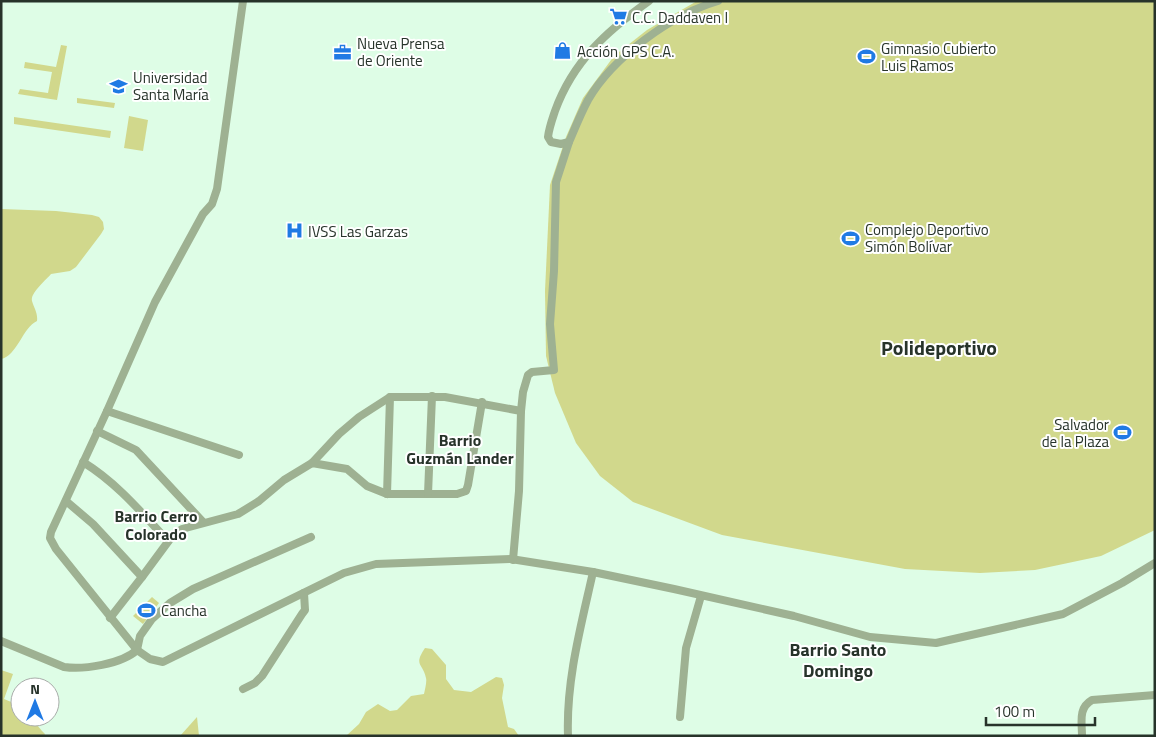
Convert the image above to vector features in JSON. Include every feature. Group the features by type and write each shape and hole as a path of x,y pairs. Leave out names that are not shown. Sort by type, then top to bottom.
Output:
{"street":[{"path":"243,1 217,189 212,204 203,214 155,302 51,532 50,538 52,544 110,618 137,650 150,659 163,662 344,573 376,564 513,560 593,572 674,589 794,616 870,637 936,643 1063,614 1155,563"},
{"path":"569,142 556,144 551,142 548,137 552,120 564,90 574,72 591,49 649,1"},
{"path":"513,560 519,491 523,392 528,375 532,372 554,370 550,324 554,271 556,182 569,142 589,99 614,65 654,33 706,5 718,1"},
{"path":"110,618 173,535 182,529 203,522 221,520 238,514 259,501 284,480 312,463 359,417 390,397 432,396 482,402 521,411"},
{"path":"428,494 432,396"},
{"path":"387,494 390,397"},
{"path":"312,463 347,469 367,486 387,494 457,494 466,491 482,402"},
{"path":"107,411 238,455"},
{"path":"97,431 136,450 203,522"},
{"path":"83,462 101,473 122,491 168,541"},
{"path":"66,501 93,524 142,577"},
{"path":"1,641 64,667 74,669 125,658 137,650 140,636 152,619 170,603 193,589 311,536"},
{"path":"568,736 574,654 593,572"},
{"path":"243,689 255,683 262,676 302,614 304,610 304,593"},
{"path":"680,717 686,648 701,596"},
{"path":"1082,736 1082,710 1085,704 1092,700 1155,695"}],"green space":[{"name":"Complejo Deportivo Simón Bolívar","path":"697,1 1155,1 1155,530 1101,556 1035,570 980,573 905,569 722,535 633,502 600,476 576,443 555,393 546,356 545,291 550,185 566,137 583,98 614,56 647,30"},
{"path":"61,45 67,46 57,100 18,94 20,89 48,93 52,72 24,68 25,62 56,67"},
{"path":"77,98 115,103 114,108 77,103"},
{"path":"129,116 148,120 143,151 124,148"},
{"path":"14,117 111,131 110,138 14,124"},
{"path":"1,209 56,211 92,215 99,217 103,222 104,229 76,267 70,271 51,274 33,294 32,301 37,321 32,324 11,353 1,359"},
{"name":"Cancha","path":"152,597 159,603 143,624 133,616"},
{"path":"425,648 432,649 446,665 446,679 454,690 471,692 496,677 502,678 504,685 502,698 508,727 514,729 519,736 346,736 359,724 366,712 378,704 390,711 397,710 411,696 424,694 426,686 425,673 419,661"},
{"path":"1,670 13,674 10,677 4,699 10,702 10,727 39,727 45,734 44,736 1,736"},
{"path":"197,717 199,736 180,736"}],"place":[{"name":"C.C. Daddaven I","path":"618,17"},
{"name":"Acción GPS C.A.","path":"563,51"},
{"name":"Nueva Prensa de Oriente","path":"343,52"},
{"name":"Gimnasio Cubierto Luis Ramos","path":"867,57"},
{"name":"Universidad Santa María","path":"119,86"},
{"name":"IVSS Las Garzas","path":"294,231"},
{"name":"Complejo Deportivo Simón Bolívar","path":"851,238"},
{"name":"Salvador de la Plaza","path":"1123,433"},
{"name":"Cancha","path":"147,610"}],"district":[{"name":"Polideportivo","path":"939,347"},
{"name":"Barrio Guzmán Lander","path":"460,449"},
{"name":"Barrio Cerro Colorado","path":"156,525"},
{"name":"Barrio Santo Domingo","path":"838,660"}]}
